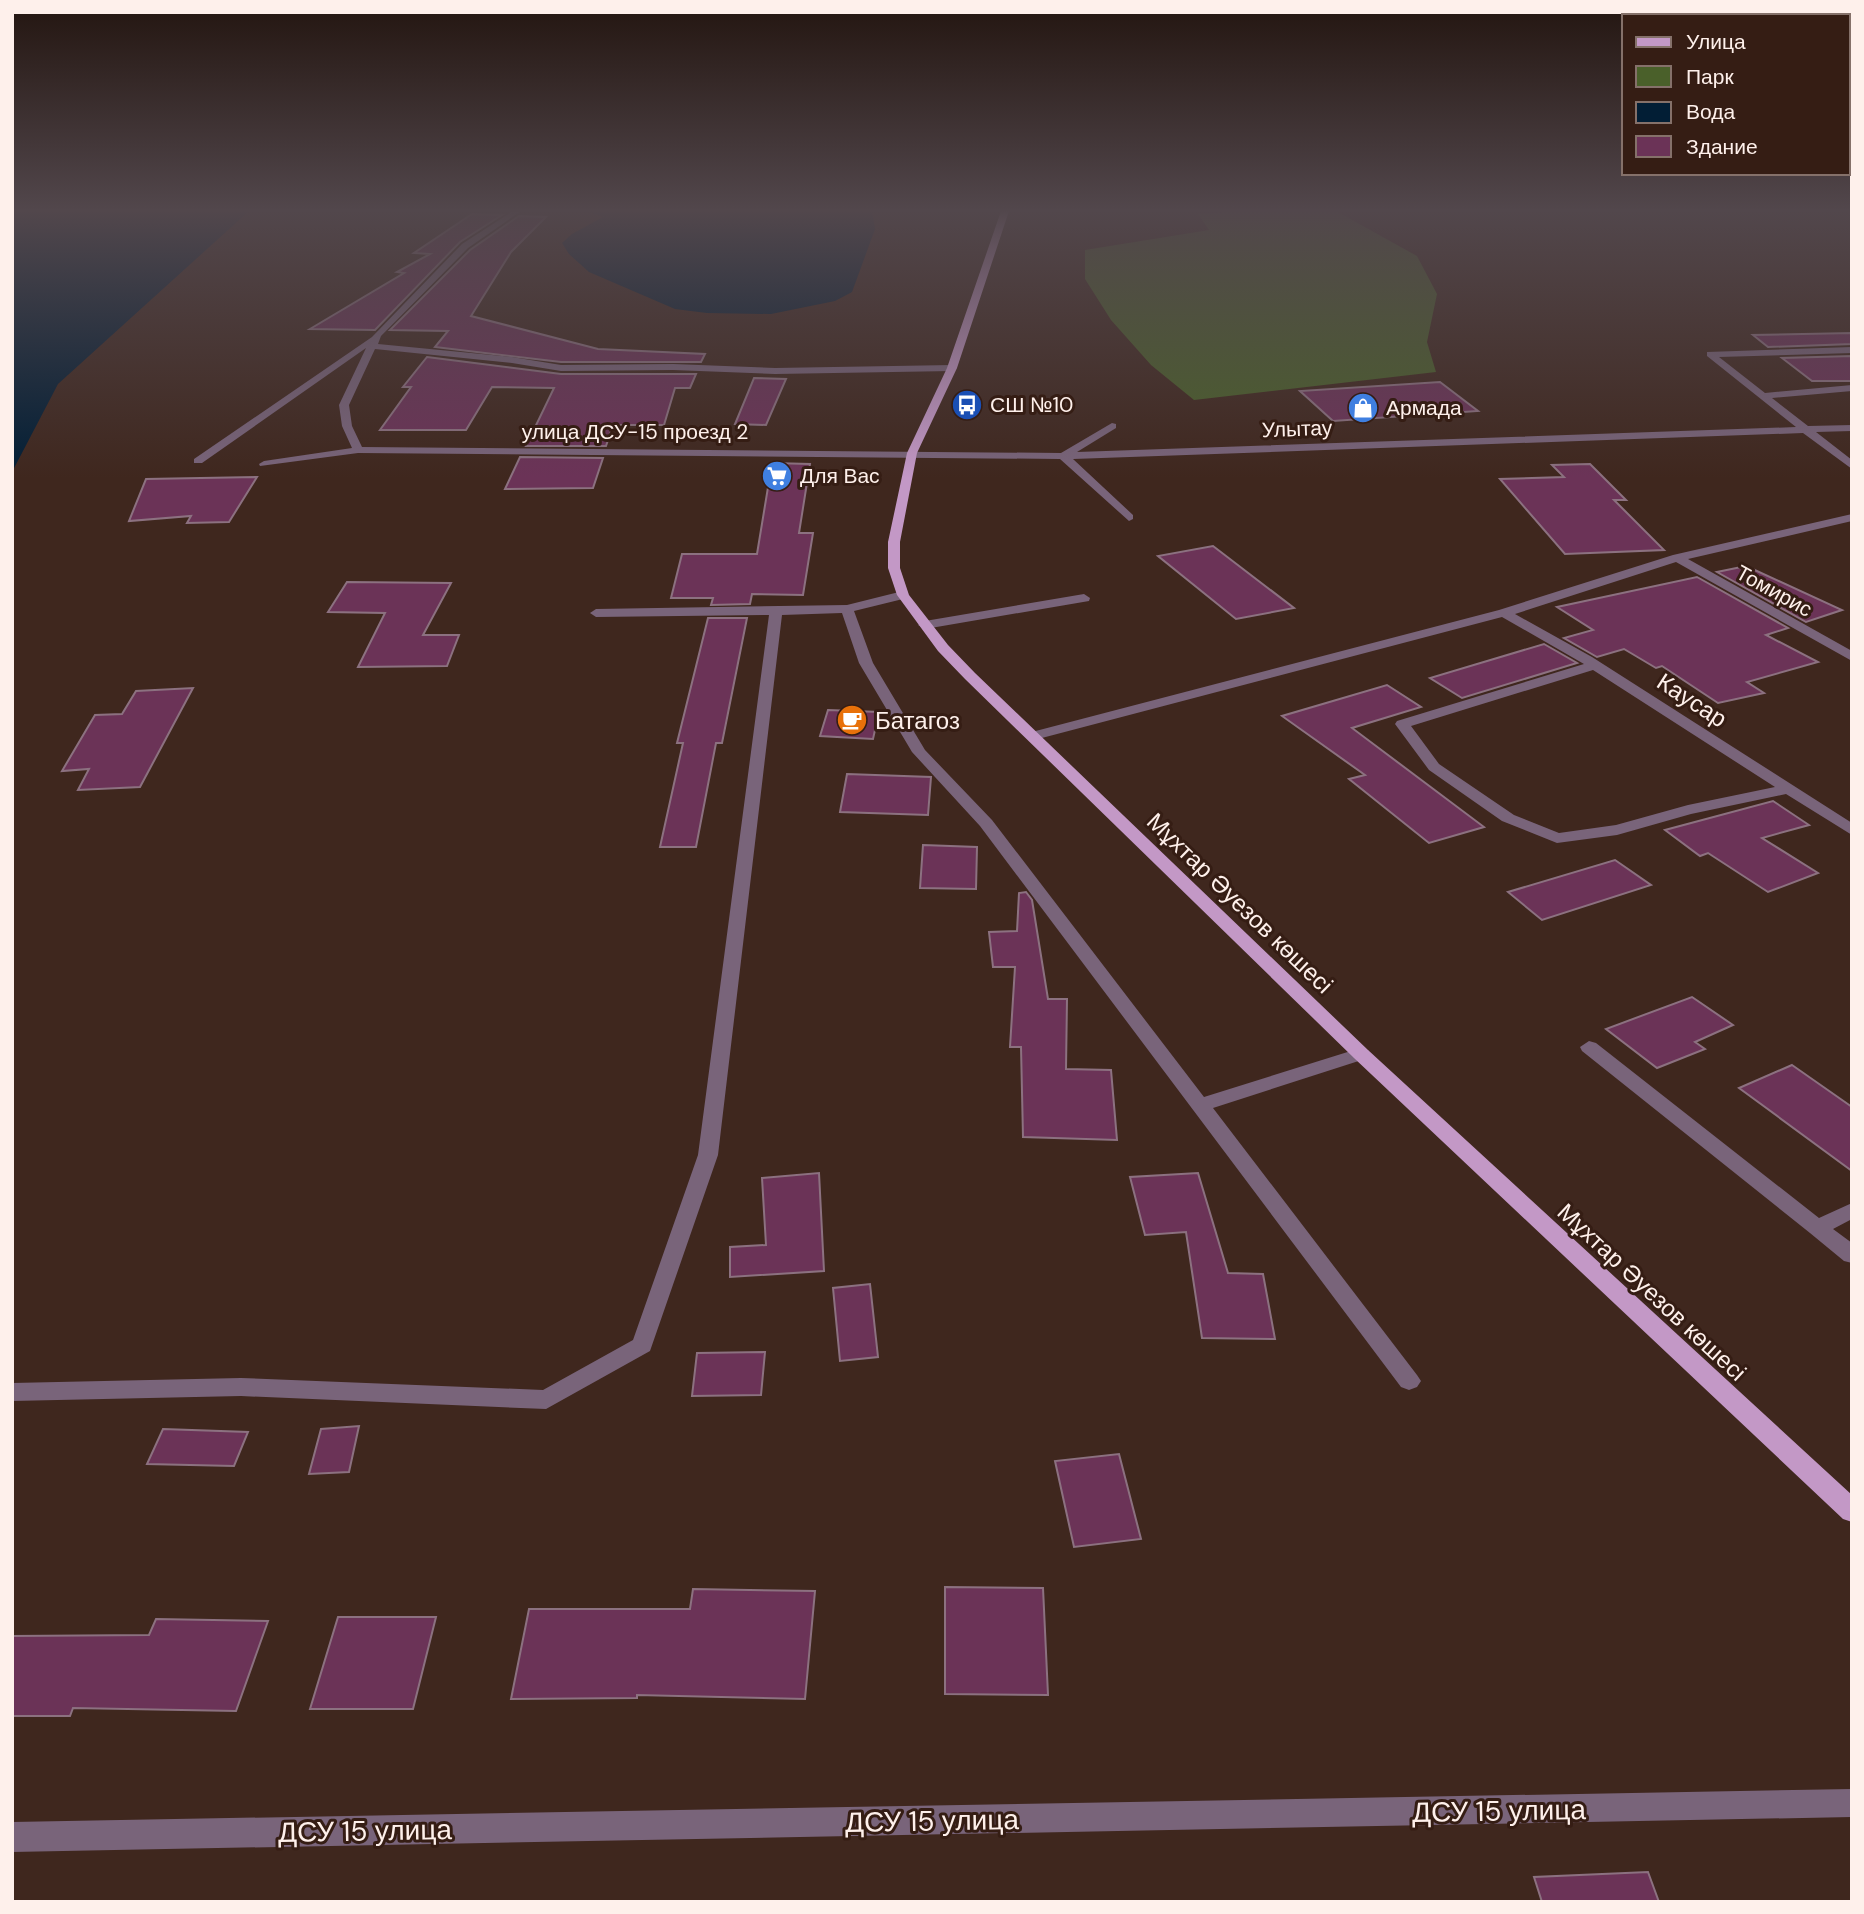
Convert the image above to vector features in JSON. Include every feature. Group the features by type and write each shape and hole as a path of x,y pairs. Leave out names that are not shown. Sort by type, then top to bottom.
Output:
{"main road":[{"name":"Мұхтар Әуезов көшесі","path":"974,300 951,368 912,453 894,542 894,568 903,595 925,625 970,676 1361,1054 1852,1511"}],"street":[{"path":"198,461 377,335 411,300"},
{"path":"358,450 347,426 344,405 377,335"},
{"path":"371,346 512,360 561,368 673,367 775,371 951,368"},
{"path":"1852,350 1710,354 1852,466"},
{"path":"1761,396 1852,388"},
{"path":"1112,426 1063,456 1129,517"},
{"name":"Улытау","path":"912,453 1063,456 1852,428"},
{"name":"улица ДСУ-15 проезд 2","path":"264,464 358,450 912,453"},
{"path":"1033,736 1504,613 1677,558 1852,517"},
{"name":"Томирис","path":"1677,558 1852,657"},
{"path":"596,613 847,609 903,595"},
{"path":"925,625 1084,598"},
{"path":"847,609 866,663 919,752 986,823 1409,1381"},
{"path":"12,1392 241,1387 545,1400 642,1345 708,1154 776,611"},
{"name":"Каусар","path":"1504,613 1595,665 1852,830"},
{"path":"1595,665 1402,724 1434,767 1508,818 1557,838 1618,830 1688,810 1788,789"},
{"path":"1588,1047 1852,1255"},
{"path":"1200,1105 1361,1054"},
{"path":"1817,1228 1852,1210"},
{"name":"ДСУ 15 улица","path":"12,1837 1852,1803"}],"green space":[{"path":"1099,300 1436,300 1427,342 1436,372 1194,400 1151,365 1111,320"}],"water":[{"path":"12,300 150,300 58,384 12,472"},
{"path":"655,300 836,300 771,314 707,313 675,309"}],"building":[{"path":"358,300 404,300 375,330 310,329"},
{"path":"420,300 481,300 471,316 598,349 705,354 701,362 561,362 435,347 448,331 390,330"},
{"path":"1852,333 1852,344 1768,347 1753,335"},
{"path":"1852,356 1852,381 1812,381 1782,358"},
{"path":"427,357 561,374 696,374 690,388 675,388 664,425 613,425 606,446 526,446 554,388 492,387 466,430 380,430 411,387 403,387"},
{"path":"754,378 786,379 766,425 735,424"},
{"path":"1440,382 1478,411 1333,421 1300,391"},
{"path":"520,457 603,458 593,488 505,489"},
{"path":"772,463 810,464 799,533 813,533 803,595 752,594 750,604 711,605 713,598 671,598 682,554 757,554"},
{"path":"1590,464 1626,500 1614,500 1664,550 1565,554 1500,479 1564,477 1552,465"},
{"path":"257,477 229,522 187,523 191,516 129,521 146,479"},
{"path":"1213,546 1294,608 1236,619 1158,556"},
{"path":"1746,566 1842,610 1806,622 1717,572"},
{"path":"1697,577 1788,628 1766,635 1818,662 1747,682 1764,693 1718,703 1662,666 1656,668 1624,649 1597,657 1564,638 1593,630 1557,607"},
{"path":"347,582 451,583 423,635 459,635 447,666 358,667 385,613 328,612"},
{"path":"708,618 747,618 722,743 716,743 696,847 660,847 683,743 677,743"},
{"path":"1544,644 1577,663 1462,698 1430,678"},
{"path":"1387,685 1421,707 1352,728 1484,827 1429,843 1349,779 1365,775 1282,716"},
{"path":"193,688 140,787 78,790 89,769 62,771 95,715 122,714 136,691"},
{"path":"828,710 879,712 873,739 820,736"},
{"path":"847,774 931,777 928,815 840,812"},
{"path":"1773,801 1809,825 1762,838 1818,873 1768,892 1708,853 1700,856 1665,830"},
{"path":"923,845 977,847 976,889 920,888"},
{"path":"1615,860 1651,885 1542,920 1508,892"},
{"path":"1026,892 1032,900 1048,999 1067,999 1066,1069 1111,1070 1117,1140 1023,1137 1021,1047 1010,1047 1015,967 993,967 989,932 1017,931 1019,893"},
{"path":"1692,997 1733,1025 1695,1042 1705,1049 1657,1068 1606,1029"},
{"path":"1792,1065 1852,1107 1852,1171 1739,1088"},
{"path":"819,1173 824,1271 730,1277 730,1247 766,1245 762,1178"},
{"path":"1198,1173 1228,1273 1263,1274 1275,1339 1202,1338 1186,1232 1145,1235 1130,1177"},
{"path":"870,1284 878,1357 840,1361 833,1288"},
{"path":"765,1352 761,1395 692,1396 697,1353"},
{"path":"359,1426 349,1472 309,1474 321,1429"},
{"path":"163,1429 248,1432 234,1466 147,1464"},
{"path":"1119,1454 1141,1539 1074,1547 1055,1461"},
{"path":"945,1587 1043,1588 1048,1695 945,1694"},
{"path":"693,1589 815,1591 805,1699 637,1695 637,1698 511,1699 529,1609 690,1609"},
{"path":"338,1617 436,1617 413,1709 310,1709"},
{"path":"156,1619 268,1621 236,1711 73,1708 70,1716 12,1716 12,1636 149,1635"},
{"path":"1648,1872 1659,1902 1542,1902 1534,1877"}],"place":[{"name":"СШ №10","path":"967,405"},
{"name":"Армада","path":"1363,408"},
{"name":"Для Вас","path":"777,476"},
{"name":"Батагоз","path":"852,720"}]}
